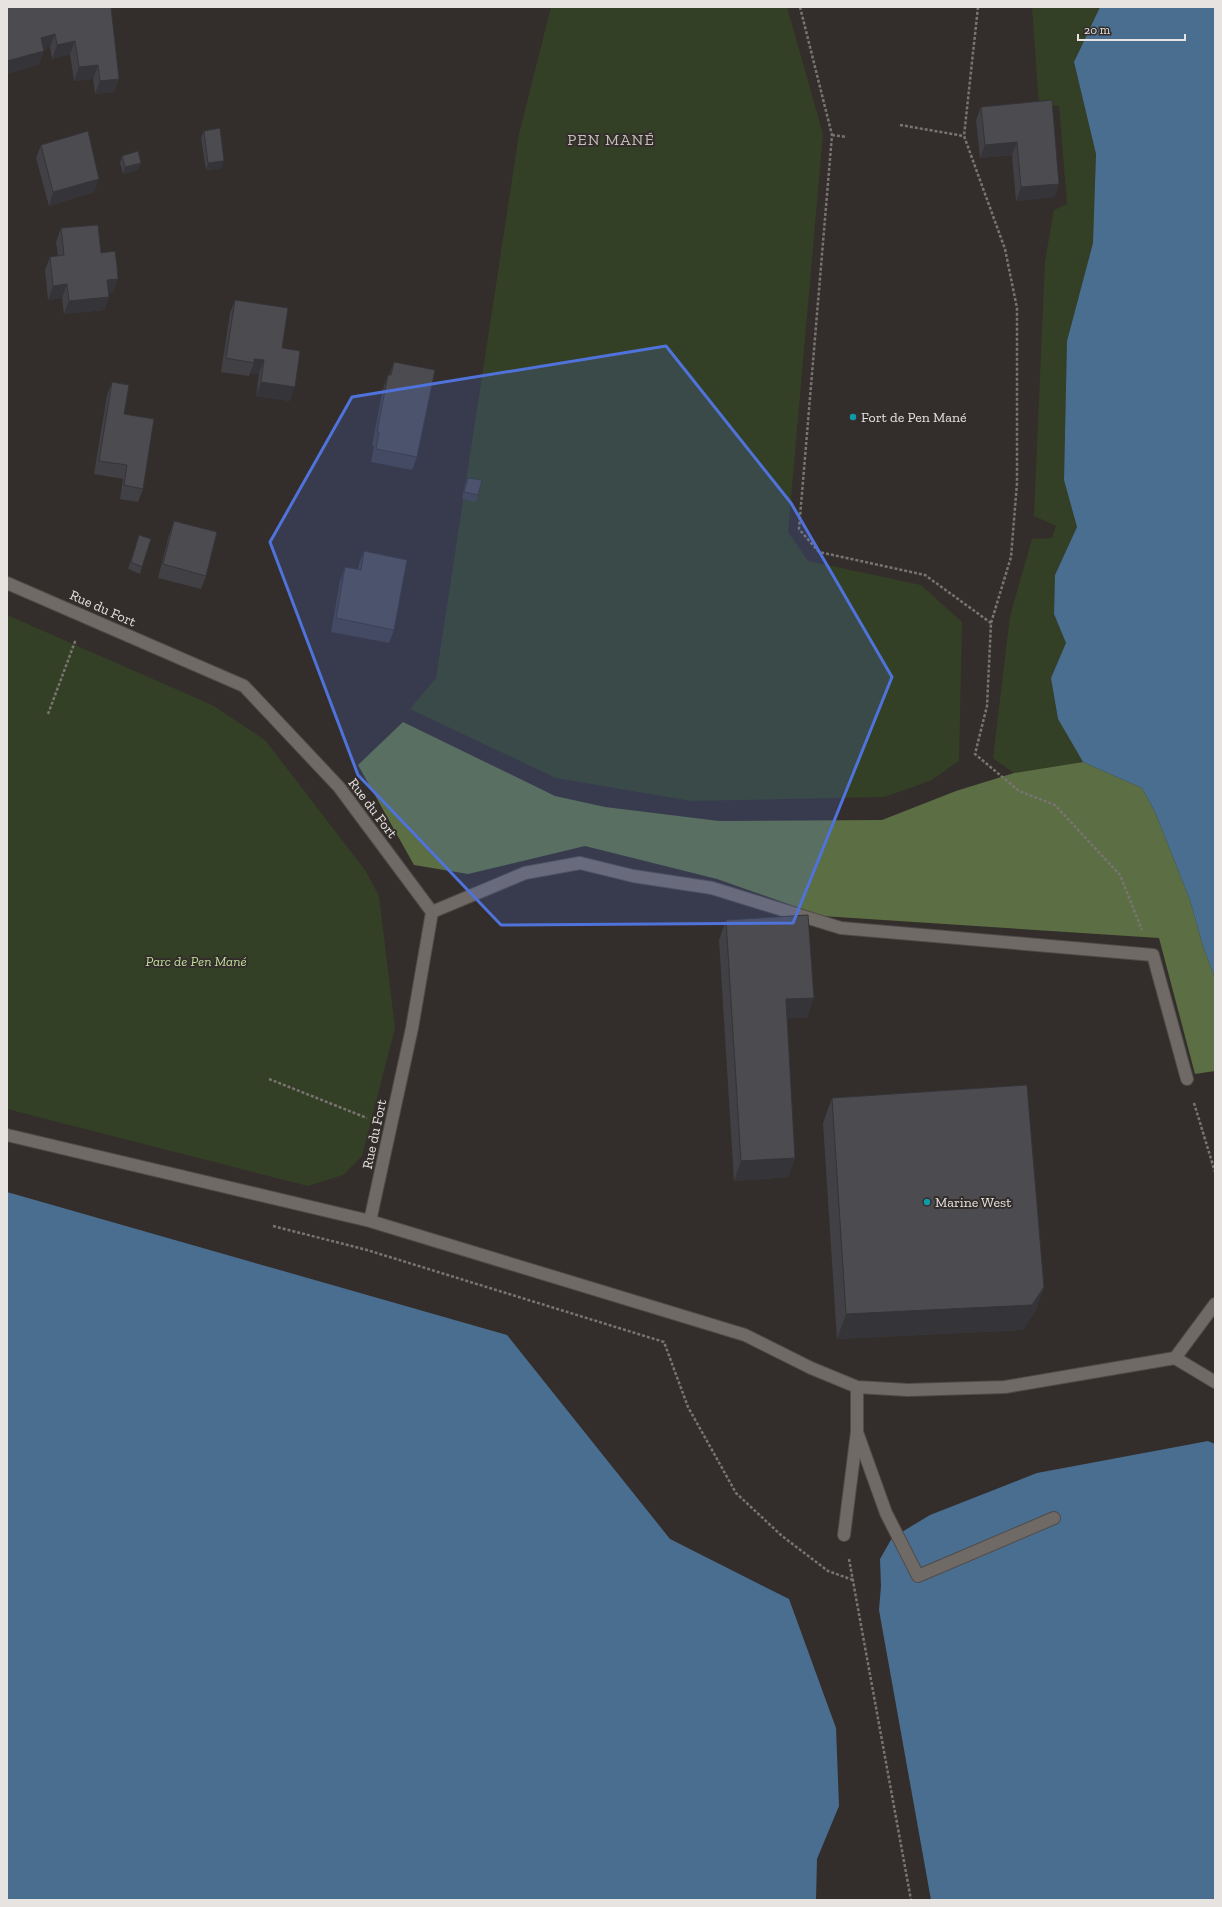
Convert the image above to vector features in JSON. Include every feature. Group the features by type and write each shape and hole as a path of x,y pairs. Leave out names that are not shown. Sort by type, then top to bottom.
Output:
{"street":[{"name":"Rue du Fort","path":"7,583 244,686 339,787 432,912 412,1028 370,1221"},
{"path":"432,912 526,873 580,863 633,876 712,888 841,928 1153,955 1187,1079"},
{"path":"7,1135 370,1221 745,1335 810,1368 857,1387 908,1390 1005,1387 1175,1358 1215,1382"},
{"path":"1175,1358 1215,1304"},
{"path":"844,1535 857,1432 857,1387"},
{"path":"857,1432 886,1513 918,1576 1054,1518"}],"path":[{"path":"800,7 832,135 798,529 819,552 925,575 992,623"},
{"path":"978,7 964,136 1005,249 1017,308 1017,483 1011,557 992,623 987,706 975,754 1019,791 1055,805 1120,875 1153,955"},
{"path":"900,125 964,136"},
{"path":"832,135 847,136"},
{"path":"48,714 85,617"},
{"path":"269,1079 390,1127"},
{"path":"1187,1079 1215,1172"},
{"path":"267,1225 367,1250 664,1342 688,1407 736,1493 782,1536 828,1571 853,1580"},
{"path":"844,1535 911,1900"}],"highlighted area":[{"path":"666,346 791,503 892,677 793,923 501,925 358,775 270,542 352,397"}],"green space":[{"path":"551,7 787,7 823,134 788,532 808,561 921,585 962,622 959,761 930,781 884,797 691,801 556,778 410,709 436,678 519,134"},
{"path":"1032,7 1100,7 1074,62 1096,154 1093,243 1067,341 1064,480 1077,527 1055,575 1054,614 1066,643 1051,678 1058,719 1083,762 1014,773 993,758 1010,616 1032,539 1052,538 1056,526 1034,516 1045,261 1054,210 1067,204 1059,106 1039,105"},
{"name":"Parc de Pen Mané","path":"7,615 212,705 265,740 365,870 379,896 395,1028 362,1156 343,1175 308,1186 7,1109"},
{"path":"403,722 555,796 605,807 719,821 882,820 956,791 1014,773 1083,762 1142,788 1155,812 1190,900 1203,946 1215,978 1215,1071 1195,1074 1159,938 822,916 717,879 585,846 468,874 414,865 358,765"}],"water":[{"path":"1100,7 1215,7 1215,978 1203,946 1190,900 1155,812 1142,788 1083,762 1058,719 1051,678 1066,643 1054,614 1055,575 1077,527 1064,480 1067,341 1093,243 1096,154 1074,62"},
{"path":"7,1192 507,1335 670,1539 789,1599 836,1728 839,1806 817,1859 816,1900 7,1900"},
{"path":"1208,1441 1215,1444 1215,1900 931,1900 879,1610 881,1586 880,1559 892,1538 930,1515 1037,1473"}],"building":[{"path":"7,7 111,7 119,79 100,81 98,65 79,67 75,41 57,45 55,34 41,38 44,51 7,61"},
{"path":"1052,100 1059,184 1021,187 1017,142 985,145 981,107"},
{"path":"220,128 224,161 208,163 204,131"},
{"path":"88,131 99,179 53,192 41,145"},
{"path":"138,151 141,163 125,167 122,156"},
{"path":"98,225 101,253 115,251 118,279 107,280 109,297 69,301 67,284 53,286 50,257 64,255 61,228"},
{"path":"235,300 288,308 282,348 300,351 295,387 261,382 264,360 254,359 254,363 226,358"},
{"path":"394,362 435,370 417,457 376,449 379,432 377,432 388,375 391,375"},
{"path":"112,382 129,385 124,414 154,419 143,489 124,485 127,465 99,461"},
{"path":"468,478 482,480 478,495 464,492"},
{"path":"174,521 217,532 206,576 163,564"},
{"path":"139,535 151,539 142,567 131,562"},
{"path":"364,551 407,560 394,630 336,618 345,567 361,570"},
{"path":"808,915 814,998 786,999 795,1158 741,1161 726,920"},
{"name":"Marine West","path":"1027,1085 1044,1287 1032,1305 846,1314 832,1098"}],"place":[{"name":"Fort de Pen Mané","path":"853,417"},
{"name":"Marine West","path":"927,1202"}],"district":[{"name":"PEN MANÉ","path":"611,139"}]}
